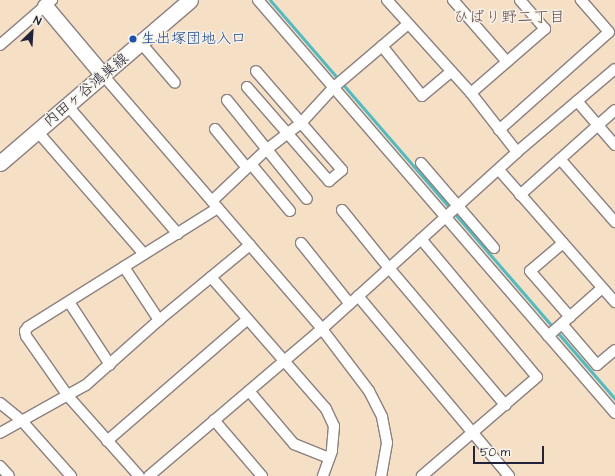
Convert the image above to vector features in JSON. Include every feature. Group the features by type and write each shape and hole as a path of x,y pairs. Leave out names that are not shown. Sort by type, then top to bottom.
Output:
{"main road":[{"name":"内田ヶ谷鴻巣線","path":"0,164 37,130 190,0"},
{"path":"45,2 103,75"}],"street":[{"path":"258,0 615,413"},
{"path":"387,0 471,94 517,152"},
{"path":"453,0 507,62"},
{"path":"471,94 545,29 520,0"},
{"path":"499,130 609,32 581,0"},
{"path":"1,41 45,2"},
{"path":"139,476 68,396 26,336 25,331 28,327 178,234 215,204 249,166 266,150 301,123 334,87 408,24"},
{"path":"141,43 174,83"},
{"path":"382,46 422,96 451,72"},
{"path":"149,476 322,329 421,238 499,170 517,152 615,68"},
{"path":"247,86 329,181 342,170 256,72"},
{"path":"103,75 322,329 369,391 382,417 387,443 381,476"},
{"path":"227,100 307,199"},
{"path":"577,101 615,145"},
{"path":"67,105 178,234"},
{"path":"520,195 615,110"},
{"path":"215,129 290,211"},
{"path":"37,130 144,254"},
{"path":"560,159 615,222"},
{"path":"421,163 494,248"},
{"path":"499,170 614,300"},
{"path":"342,210 505,405"},
{"path":"421,238 537,376 422,476"},
{"path":"301,243 350,304"},
{"path":"562,243 530,271 570,317"},
{"path":"0,433 86,385 159,320 250,245"},
{"path":"124,267 159,320"},
{"path":"211,277 326,409 334,426 332,451 323,476"},
{"path":"548,336 602,288"},
{"path":"358,296 509,476"},
{"path":"69,302 110,365"},
{"path":"107,441 248,319"},
{"path":"562,324 597,365 615,350"},
{"path":"249,391 294,444 330,458"},
{"path":"0,403 22,421 71,476"},
{"path":"214,420 259,474"},
{"path":"0,466 9,476"}],"waterway":[{"path":"270,0 615,399"}],"place":[{"name":"生出塚団地入口","path":"133,39"}],"district":[{"name":"ひばり野二丁目","path":"509,17"}]}
